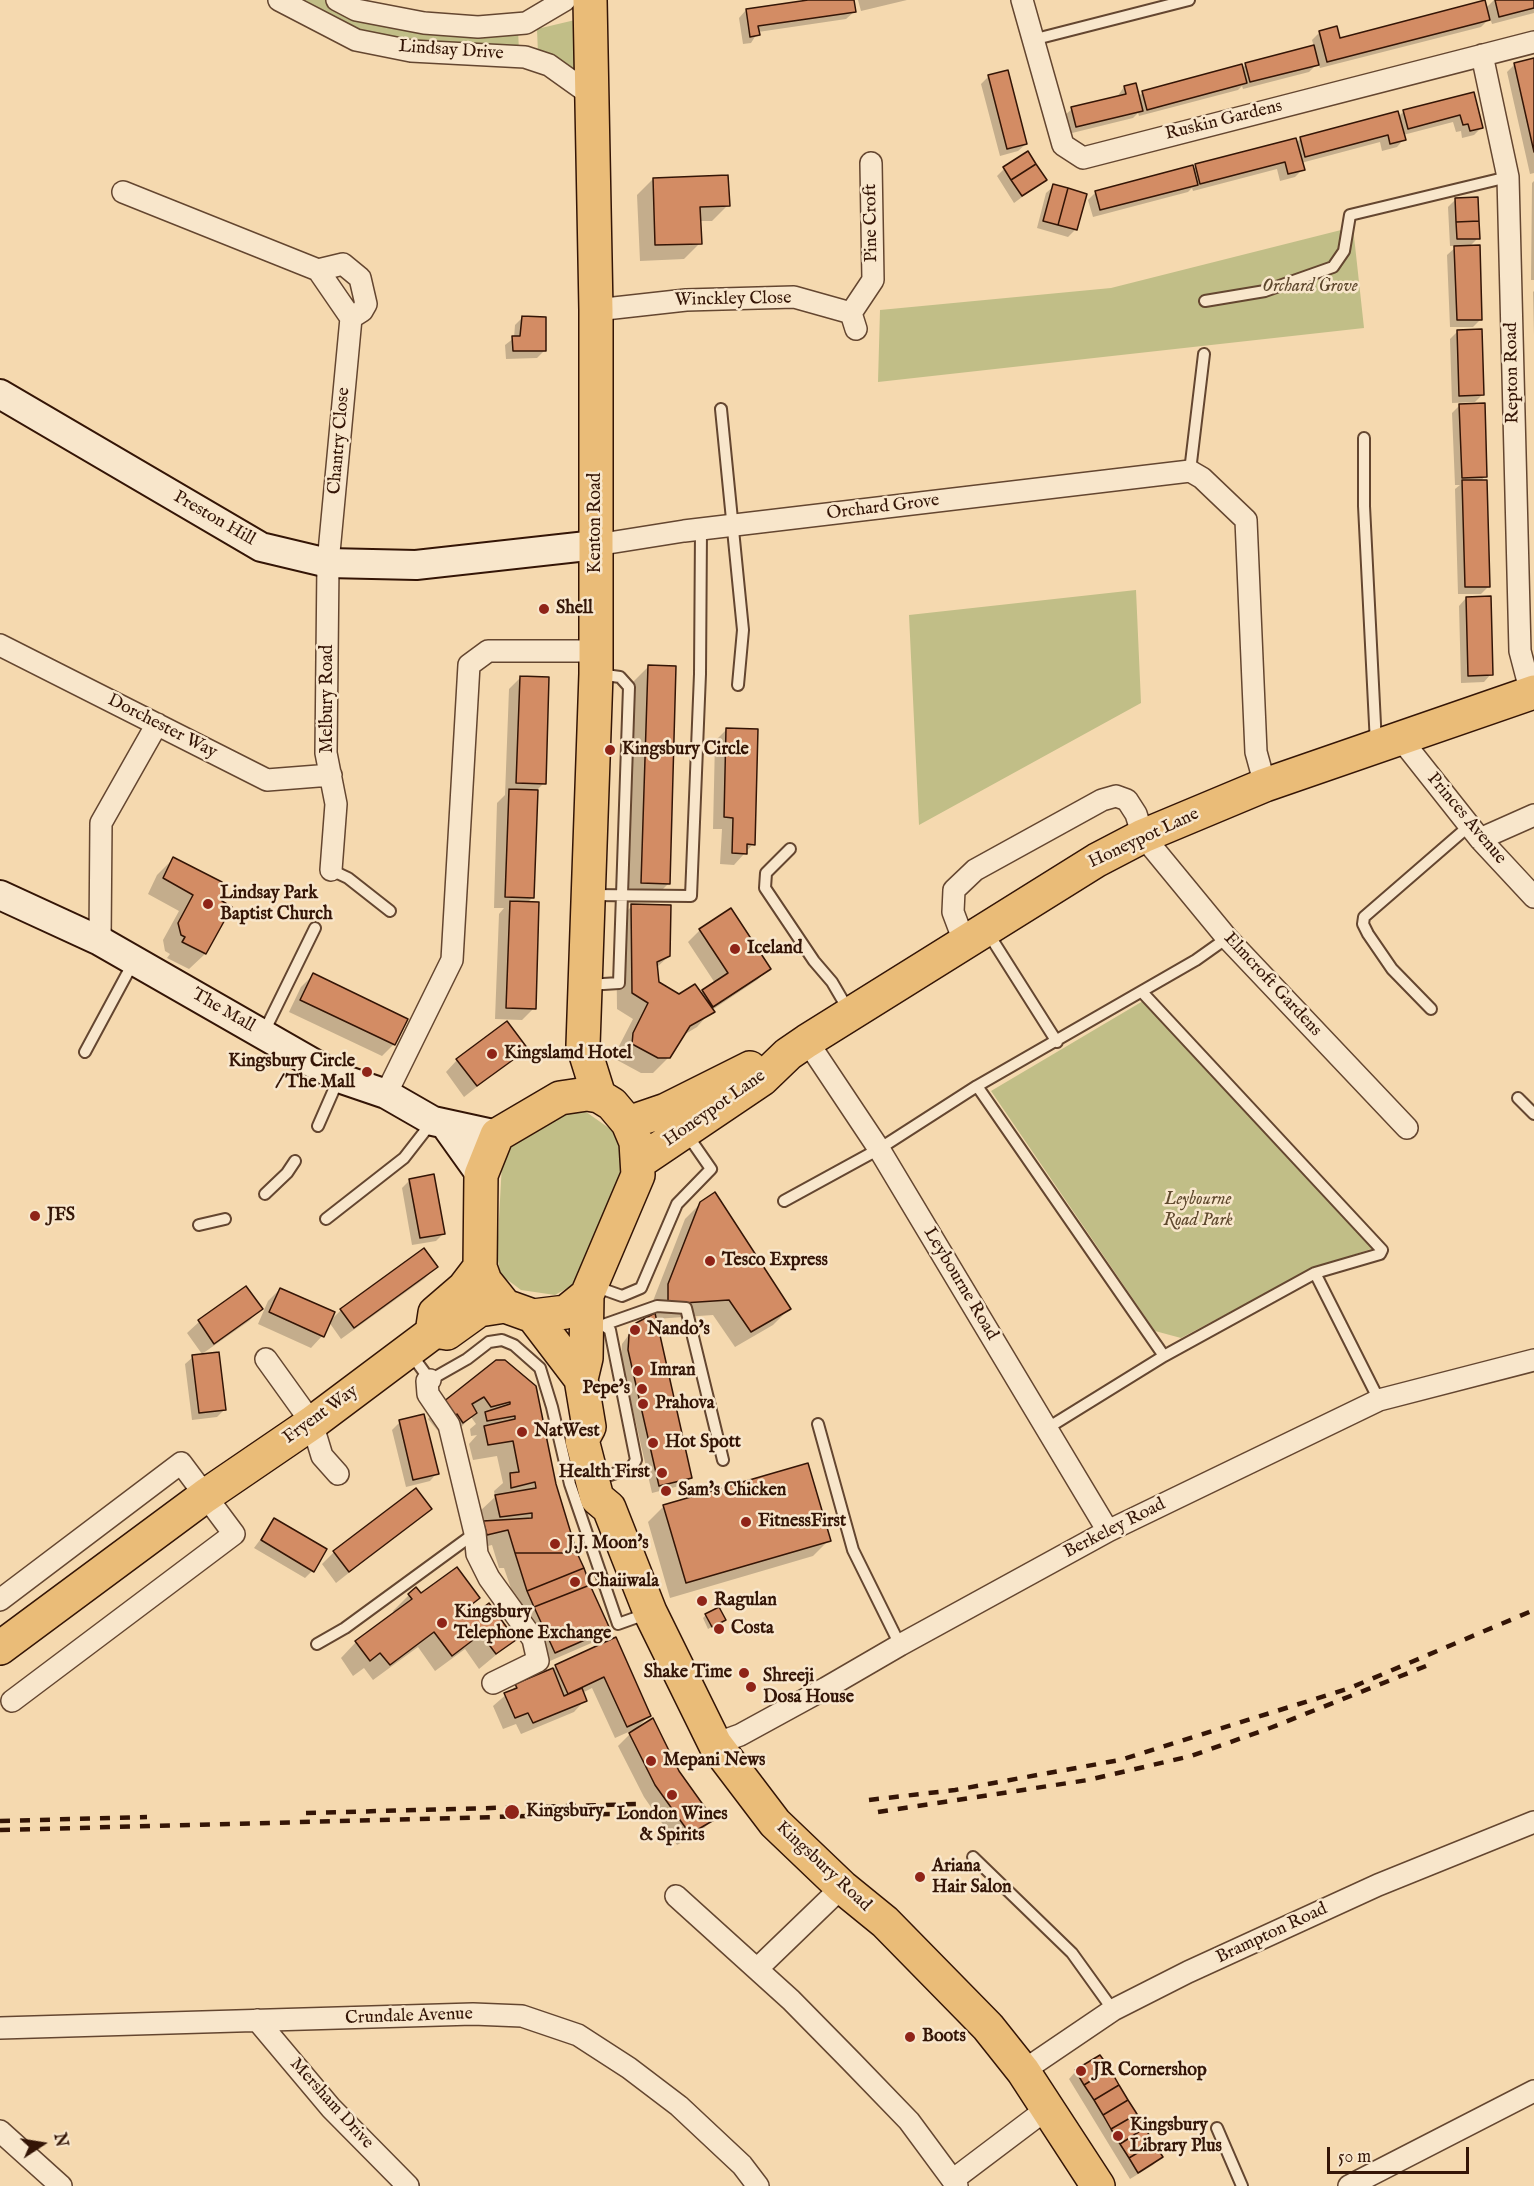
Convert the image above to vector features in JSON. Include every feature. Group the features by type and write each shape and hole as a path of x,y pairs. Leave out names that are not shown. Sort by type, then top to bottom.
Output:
{"main road":[{"name":"Kenton Road","path":"590,0 596,310 596,662 606,895 585,985 583,1045 599,1096"},
{"name":"Honeypot Lane","path":"628,1123 666,1110 797,1047 1079,870 1143,836 1265,785 1532,692"},
{"name":"Kenton Road","path":"560,1098 583,1045"},
{"name":"Honeypot Lane","path":"639,1162 762,1079 797,1047"},
{"path":"573,1095 599,1096 612,1104 628,1123 636,1142 639,1162 632,1194 592,1308 566,1312 519,1311 485,1281 480,1266 482,1175 497,1136 560,1098 573,1095"},
{"path":"434,1331 435,1313 464,1288 480,1266"},
{"name":"Kingsbury Road","path":"592,1308 581,1379 589,1427 582,1440 597,1498 609,1508 650,1612 715,1744 775,1823 842,1887 885,1922 939,1974 988,2027 1023,2071 1098,2186"},
{"name":"Fryent Way","path":"0,1648 205,1496 312,1423 434,1331 447,1333 479,1310 519,1311"},
{"name":"Kingsbury Road","path":"519,1311 581,1379"},
{"name":"Kingsbury Road","path":"589,1427 600,1433 615,1496 609,1508"}],"street":[{"name":"Lindsay Drive","path":"279,0 356,40 411,51 525,57 549,65 591,95"},
{"name":"Lindsay Drive","path":"336,0 356,10 424,23 478,27 526,23 566,0"},
{"name":"Ruskin Gardens","path":"1022,0 1063,145 1083,158 1534,42"},
{"name":"Lindsay Drive","path":"525,57 526,23"},
{"name":"Repton Road","path":"1482,55 1508,177 1520,651 1532,692"},
{"name":"Pine Croft","path":"854,321 873,280 871,163"},
{"name":"Chantry Close","path":"123,192 318,270 343,264 360,278 366,304 362,311 351,318 328,563"},
{"path":"318,270 351,318"},
{"name":"Winckley Close","path":"596,310 686,300 794,297 854,321"},
{"name":"Preston Hill","path":"0,394 261,547 328,563 416,565 596,545"},
{"path":"1190,471 1202,478 1246,520 1256,752 1265,785"},
{"name":"Orchard Grove","path":"596,545 633,541 643,536 1190,471"},
{"name":"Melbury Road","path":"328,563 326,753 336,804 331,870"},
{"name":"Dorchester Way","path":"0,645 267,780 331,775"},
{"path":"387,1094 452,960 470,666 488,651 596,662"},
{"path":"100,941 101,823 157,724"},
{"name":"Princes Avenue","path":"1388,741 1534,897"},
{"name":"Elmcroft Gardens","path":"975,937 953,912 954,890 975,870 1102,800 1116,796 1127,800 1136,814 1143,836 1227,938 1407,1128"},
{"path":"1474,832 1534,815"},
{"name":"The Mall","path":"0,895 100,941 339,1078 387,1094 439,1123 482,1175"},
{"name":"Leybourne Road","path":"797,1047 879,1149 1108,1531"},
{"name":"The Mall","path":"439,1123 464,1126 497,1136"},
{"path":"266,1359 312,1423 322,1456 338,1474"},
{"name":"Berkeley Road","path":"715,1744 740,1735 900,1644 1108,1531 1379,1400 1534,1360"},
{"path":"430,1380 427,1381 428,1394 449,1425 475,1533 477,1554 489,1578 533,1639 537,1662 493,1683"},
{"path":"0,1600 181,1464 234,1534 12,1701"},
{"name":"Brampton Road","path":"1023,2071 1113,2010 1378,1885 1534,1822"},
{"path":"757,1969 842,1887"},
{"path":"676,1896 757,1969 909,2121 955,2183 1048,2108"},
{"name":"Crundale Avenue","path":"0,2028 473,2014 522,2016 578,2035 629,2068 679,2106 742,2165 759,2186"},
{"name":"Mersham Drive","path":"256,2020 331,2108 408,2186"},
{"path":"1349,2186 1534,2091"},
{"path":"0,2132 61,2186"}],"lane":[{"path":"1032,40 1189,0"},
{"path":"1205,301 1265,291 1333,267 1344,251 1350,215 1508,177"},
{"path":"1190,471 1204,354"},
{"path":"722,409 731,526 743,630 738,685"},
{"path":"1364,438 1364,506 1388,741"},
{"path":"606,895 691,896 700,674 701,530"},
{"path":"1431,1009 1392,969 1368,934 1363,924 1364,917 1474,832"},
{"path":"790,849 766,873 765,888 814,961 832,982 851,1014"},
{"path":"331,870 348,878 390,912"},
{"path":"262,1034 315,928"},
{"path":"975,937 1057,1042"},
{"path":"784,1201 879,1149 977,1086 1142,992 1196,960 1227,938"},
{"path":"85,1052 134,961"},
{"path":"1046,1429 1164,1356 1315,1273 1380,1254 1381,1249 1142,992"},
{"path":"318,1126 339,1078"},
{"path":"977,1086 1164,1356"},
{"path":"1518,1098 1534,1114"},
{"path":"326,1219 404,1158 439,1123"},
{"path":"592,1308 641,1288 677,1204 711,1170 684,1130"},
{"path":"265,1194 288,1173 295,1161"},
{"path":"200,1225 225,1219"},
{"path":"1315,1273 1379,1400"},
{"path":"592,1308 657,1306 686,1308 723,1461"},
{"path":"592,1308 610,1330 636,1460 631,1468 610,1475"},
{"path":"409,1351 430,1380 477,1352 489,1342 502,1340 514,1345 540,1368 552,1407 570,1484 618,1624 650,1612"},
{"path":"818,1424 853,1550 900,1644"},
{"path":"317,1644 345,1628 475,1533"},
{"path":"973,1857 1072,1953 1113,2010"},
{"path":"1217,2128 1242,2186"}],"green space":[{"path":"290,0 326,0 354,16 518,30 519,51 414,46 360,35"},
{"path":"575,20 574,71 538,54 537,29"},
{"name":"Orchard Grove","path":"1353,227 1364,328 878,382 880,310 1111,288"},
{"path":"1136,590 1141,703 919,825 909,615"},
{"name":"Leybourne Road Park","path":"1143,1001 1374,1248 1311,1269 1181,1338 1155,1331 991,1091"},
{"path":"579,1107 616,1133 624,1169 583,1274 571,1286 555,1295 521,1290 501,1275 497,1256 502,1163 507,1148 566,1109"}],"building":[{"path":"808,0 854,0 856,12 758,26 760,35 750,37 746,9"},
{"path":"1485,0 1490,20 1327,62 1319,31 1337,26 1340,38"},
{"path":"1495,0 1534,0 1534,8 1499,17"},
{"path":"1314,45 1319,65 1250,82 1245,63"},
{"path":"1534,58 1534,152 1514,63"},
{"path":"1242,64 1247,83 1147,110 1142,91"},
{"path":"1008,70 1027,144 1007,149 988,75"},
{"path":"1136,83 1143,111 1076,127 1071,107 1126,94 1124,86"},
{"path":"1474,92 1483,128 1470,131 1468,124 1463,125 1460,115 1408,129 1403,110"},
{"path":"1398,111 1406,140 1390,144 1388,135 1305,157 1300,137"},
{"path":"1296,138 1305,170 1288,174 1285,162 1200,184 1195,164"},
{"path":"1028,151 1036,164 1011,180 1003,167"},
{"path":"1036,164 1047,180 1022,196 1011,180"},
{"path":"1193,165 1198,185 1100,210 1095,191"},
{"path":"728,175 730,206 700,207 702,244 655,245 653,178"},
{"path":"1053,184 1068,188 1058,225 1043,221"},
{"path":"1068,188 1087,194 1077,230 1058,225"},
{"path":"1478,197 1479,221 1456,222 1455,198"},
{"path":"1479,221 1480,239 1457,239 1456,222"},
{"path":"1480,245 1482,320 1457,320 1454,246"},
{"path":"522,316 546,317 546,351 513,351 512,336 520,336"},
{"path":"1482,329 1484,395 1459,396 1457,330"},
{"path":"1485,403 1487,477 1462,478 1459,404"},
{"path":"1462,480 1487,480 1490,587 1465,587"},
{"path":"1491,596 1493,675 1468,676 1466,597"},
{"path":"648,665 676,666 670,884 641,883"},
{"path":"520,676 549,677 546,784 516,783"},
{"path":"726,728 758,729 755,845 747,844 747,854 732,853 733,818 724,817"},
{"path":"509,789 538,790 534,898 505,897"},
{"name":"Lindsay Park Baptist Church","path":"173,857 222,882 222,901 232,907 206,954 182,942 185,937 181,935 178,923 193,895 163,878"},
{"path":"510,901 539,902 536,1009 506,1008"},
{"path":"631,904 671,905 670,956 657,962 659,982 679,994 695,984 715,1012 690,1026 670,1058 658,1058 632,1044 633,1033 648,1003 632,993"},
{"name":"Iceland","path":"731,908 771,969 713,1007 702,990 728,973 699,929"},
{"path":"313,973 408,1019 395,1045 300,1000"},
{"name":"Kingslamd Hotel","path":"507,1021 528,1049 477,1086 456,1059"},
{"path":"434,1174 445,1234 420,1238 409,1179"},
{"path":"715,1192 791,1309 751,1332 729,1300 668,1304 668,1284 700,1202"},
{"path":"424,1248 438,1267 354,1328 340,1309"},
{"path":"246,1286 263,1309 214,1344 198,1320"},
{"path":"280,1288 335,1312 324,1337 269,1312"},
{"path":"655,1313 692,1478 659,1486 628,1350 629,1335 636,1323"},
{"path":"219,1352 226,1410 199,1413 192,1355"},
{"path":"496,1360 505,1360 536,1386 556,1484 577,1553 515,1553 508,1530 487,1535 483,1521 532,1518 532,1513 500,1517 495,1495 536,1488 535,1482 511,1488 510,1473 519,1472 513,1441 488,1445 484,1426 515,1419 515,1416 487,1421 485,1412 510,1404 510,1402 491,1407 484,1397 472,1404 477,1413 463,1423 457,1414 454,1416 443,1402"},
{"path":"424,1414 439,1474 413,1480 399,1420"},
{"path":"808,1463 831,1541 686,1583 663,1505"},
{"path":"416,1488 432,1509 349,1572 333,1551"},
{"path":"274,1518 327,1549 314,1572 261,1540"},
{"path":"515,1553 577,1553 584,1568 527,1591"},
{"name":"Kingsbury Telephone Exchange","path":"457,1567 480,1598 471,1605 476,1613 489,1603 516,1640 496,1654 481,1634 452,1656 434,1632 390,1665 380,1653 370,1661 355,1641 412,1599 408,1594 416,1587 421,1593"},
{"path":"584,1568 590,1585 534,1607 527,1591"},
{"path":"590,1585 610,1629 555,1653 534,1607"},
{"path":"719,1607 726,1620 712,1627 705,1614"},
{"path":"616,1637 651,1716 627,1727 604,1677 568,1694 555,1665"},
{"path":"553,1668 564,1696 582,1688 587,1701 533,1723 528,1713 515,1718 504,1693 517,1688 515,1684"},
{"path":"653,1718 679,1771 714,1820 690,1834 655,1785 629,1733"},
{"path":"1100,2055 1110,2069 1084,2085 1075,2070"},
{"path":"1110,2069 1119,2085 1094,2100 1084,2085"},
{"path":"1119,2085 1128,2100 1103,2115 1094,2100"},
{"path":"1128,2100 1137,2114 1111,2129 1103,2115"},
{"path":"1137,2114 1145,2128 1120,2144 1111,2129"},
{"path":"1145,2128 1154,2143 1129,2158 1120,2144"},
{"path":"1154,2143 1163,2157 1138,2173 1129,2158"}],"railway":[{"path":"869,1800 955,1790 1120,1760 1350,1688 1534,1610"},
{"path":"878,1812 1088,1780 1191,1756 1270,1728 1426,1666"},
{"path":"306,1813 639,1804"},
{"path":"0,1830 647,1813"},
{"path":"0,1821 147,1817"}],"place":[{"name":"Shell","path":"544,609"},
{"name":"Kingsbury Circle","path":"610,750"},
{"name":"Lindsay Park Baptist Church","path":"208,904"},
{"name":"Iceland","path":"735,949"},
{"name":"Kingslamd Hotel","path":"492,1054"},
{"name":"Kingsbury Circle / The Mall","path":"367,1072"},
{"name":"JFS","path":"35,1216"},
{"name":"Tesco Express","path":"710,1261"},
{"name":"Nando's","path":"635,1330"},
{"name":"Imran","path":"638,1371"},
{"name":"Pepe's","path":"642,1389"},
{"name":"Prahova","path":"643,1404"},
{"name":"NatWest","path":"522,1432"},
{"name":"Hot Spott","path":"653,1443"},
{"name":"Health First","path":"662,1473"},
{"name":"Sam's Chicken","path":"666,1491"},
{"name":"FitnessFirst","path":"746,1522"},
{"name":"J.J. Moon's","path":"555,1544"},
{"name":"Chaiiwala","path":"575,1582"},
{"name":"Ragulan","path":"702,1601"},
{"name":"Kingsbury Telephone Exchange","path":"442,1623"},
{"name":"Costa","path":"719,1629"},
{"name":"Shake Time","path":"744,1673"},
{"name":"Shreeji Dosa House","path":"751,1687"},
{"name":"Mepani News","path":"651,1761"},
{"name":"London Wines & Spirits","path":"672,1795"},
{"name":"Kingsbury","path":"512,1812"},
{"name":"Ariana Hair Salon","path":"920,1877"},
{"name":"Boots","path":"910,2037"},
{"name":"JR Cornershop","path":"1081,2071"},
{"name":"Kingsbury Library Plus","path":"1118,2136"}]}
